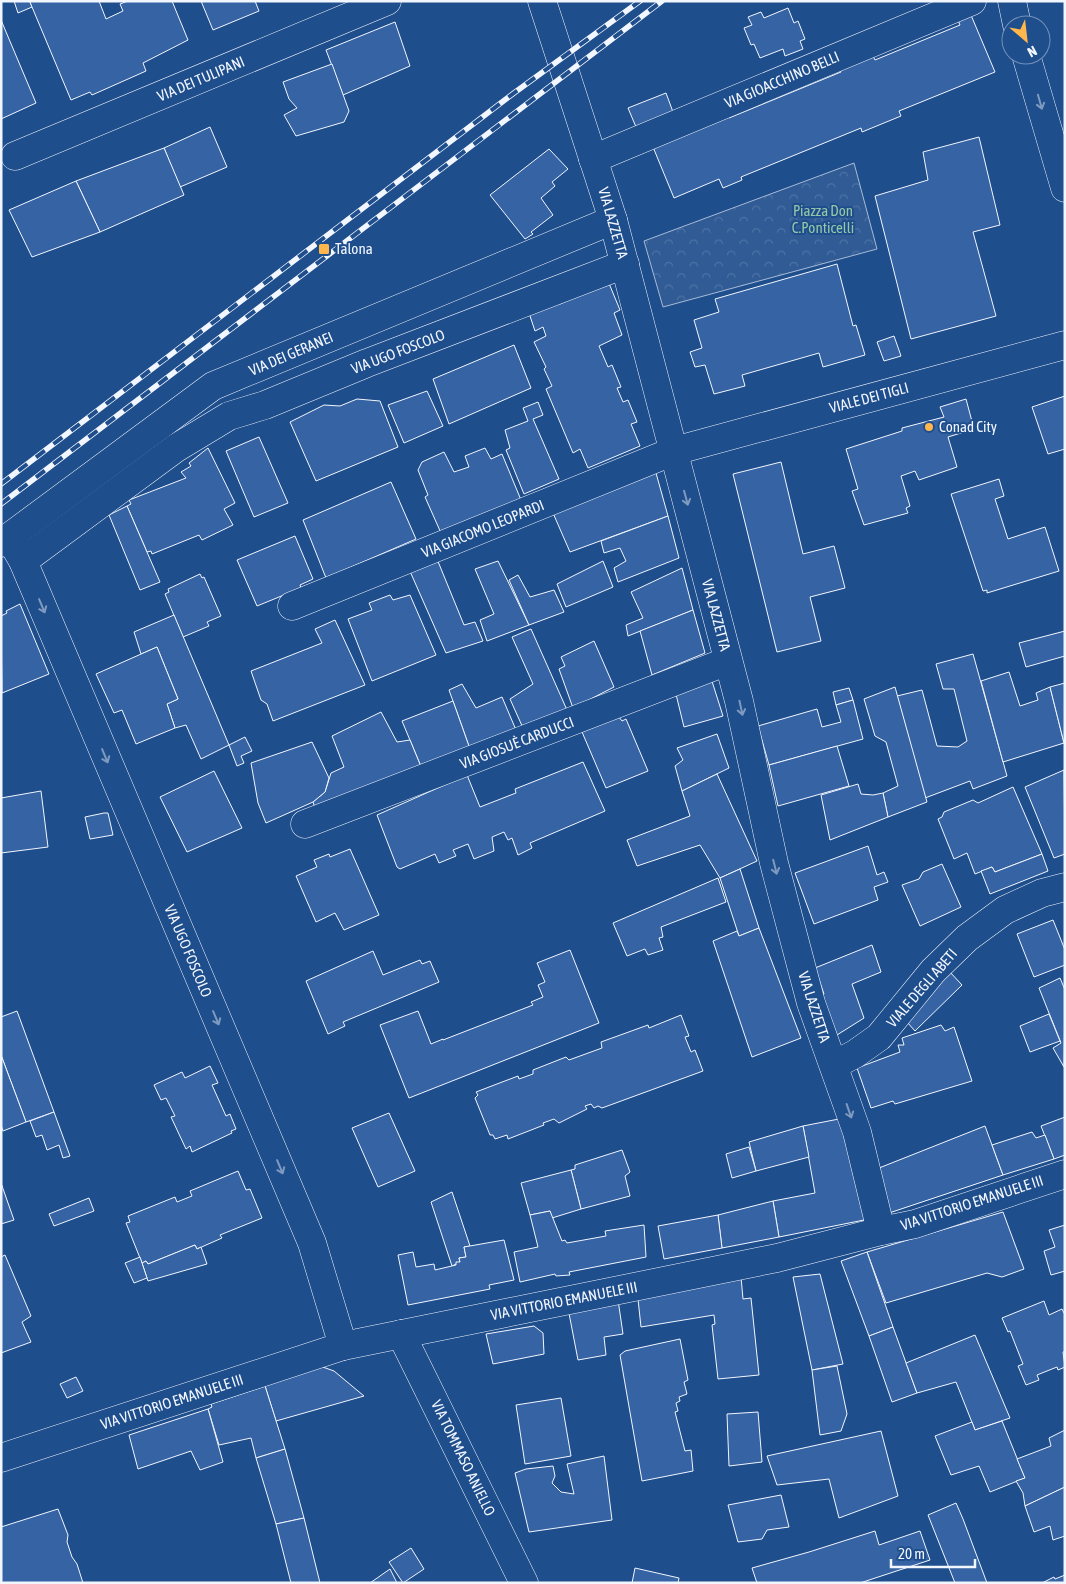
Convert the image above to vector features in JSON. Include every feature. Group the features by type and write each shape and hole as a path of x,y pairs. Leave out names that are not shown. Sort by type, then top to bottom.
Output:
{"street":[{"name":"VIA DEI TULIPANI","path":"15,156 387,1"},
{"name":"VIA LAZZETTA","path":"542,1 613,220 739,701 774,863 808,994 857,1132 881,1231"},
{"name":"VIA GIOACCHINO BELLI","path":"593,159 972,1"},
{"path":"1012,1 1015,15"},
{"path":"1029,65 1065,188"},
{"name":"VIA DEI GERANEI","path":"5,540 213,386 613,220"},
{"name":"VIA UGO FOSCOLO","path":"22,561 176,448 229,416 265,405 367,363 624,264"},
{"name":"VIALE DEI TIGLI","path":"674,451 1065,345"},
{"path":"150,433 176,448"},
{"name":"VIA GIACOMO LEOPARDI","path":"292,606 674,451"},
{"name":"VIA UGO FOSCOLO","path":"5,540 22,561 312,1243 343,1346"},
{"name":"VIA GIOSUÈ CARDUCCI","path":"305,824 728,661"},
{"name":"VIALE DEGLI ABETI","path":"834,1065 855,1054 879,1036 933,971 967,938 1004,910 1042,893 1065,886"},
{"name":"VIA VITTORIO EMANUELE III","path":"1,1458 343,1346 778,1258 915,1224 1065,1174"},
{"name":"VIA TOMMASO ANIELLO","path":"401,1334 524,1583"}],"green space":[{"name":"Piazza Don C.Ponticelli","path":"854,163 877,249 663,307 644,241"}],"building":[{"path":"14,1 32,1 30,2 32,7 18,13"},
{"path":"99,1 106,19 123,11 120,4 128,1 172,1 188,40 143,63 146,71 92,95 90,92 71,100 30,2"},
{"path":"201,1 255,1 259,11 213,30"},
{"path":"788,8 794,23 798,21 805,39 800,41 803,49 785,56 783,49 760,58 754,44 751,45 744,28 752,25 748,17 761,12 764,18"},
{"path":"968,8 995,72 899,111 901,116 862,132 861,128 741,177 742,180 723,188 719,179 674,198 653,147 726,109 729,118 841,72 840,70 873,56 875,60 960,25 955,13"},
{"path":"1,20 36,103 1,119"},
{"path":"395,22 410,66 343,95 326,50"},
{"path":"332,64 349,111 344,122 296,136 284,115 297,108 289,99 283,82"},
{"path":"666,93 673,112 636,127 628,108"},
{"path":"210,127 227,167 180,187 164,148"},
{"path":"979,137 1000,225 973,232 996,316 911,339 875,196 928,180 923,152"},
{"path":"164,148 184,195 100,232 76,181"},
{"path":"549,149 568,169 552,182 555,186 541,198 553,215 525,239 490,195"},
{"path":"76,181 100,232 32,257 9,210"},
{"path":"837,264 853,326 856,325 865,355 823,367 819,353 742,375 745,386 714,394 705,365 695,367 690,352 702,348 694,320 719,312 715,299"},
{"path":"608,281 620,310 614,313 622,335 599,346 608,367 612,365 621,387 617,388 623,402 628,400 637,422 631,424 640,446 588,468 580,449 573,453 546,389 552,386 544,369 546,367 534,342 546,336 543,327 535,331 528,310 557,296 560,304"},
{"path":"894,336 901,356 884,361 877,342"},
{"path":"514,345 531,388 449,424 433,379"},
{"path":"427,391 443,426 404,443 388,405"},
{"path":"1065,396 1065,449 1048,454 1032,407"},
{"path":"357,399 380,401 398,447 316,481 290,422 324,405 340,406"},
{"path":"966,399 974,429 948,437 957,467 919,480 915,471 901,476 910,506 906,508 908,513 864,525 852,491 858,489 846,449 902,431 902,428 944,417 940,407"},
{"path":"538,402 543,415 533,419 559,479 524,494 506,450 510,448 505,430 528,421 523,408"},
{"path":"259,437 288,503 254,517 226,451"},
{"path":"208,448 235,503 224,509 233,525 202,540 199,535 152,554 151,551 147,552 127,506 131,504 129,500 186,478 181,472 191,466 189,463"},
{"path":"485,448 491,459 502,454 521,500 441,533 425,497 428,495 418,470 422,462 444,452 454,472 469,467 465,456"},
{"path":"781,462 803,554 834,546 845,588 810,597 821,641 777,652 733,474"},
{"path":"656,473 668,516 570,552 553,513"},
{"path":"999,479 1004,496 995,499 1008,539 1045,527 1059,571 987,593 987,590 983,591 951,494"},
{"path":"391,482 416,539 326,578 303,520"},
{"path":"127,506 160,582 140,590 109,515"},
{"path":"668,516 679,558 618,582 614,568 626,561 620,548 604,553 601,541"},
{"path":"295,536 313,579 300,585 301,588 257,606 237,560"},
{"path":"437,559 464,625 475,622 483,641 446,653 409,569"},
{"path":"498,561 529,625 487,641 480,620 494,614 475,569"},
{"path":"603,561 613,587 566,607 557,584"},
{"path":"682,568 693,610 628,636 626,625 643,618 631,592"},
{"path":"200,574 202,578 204,577 221,616 207,622 209,626 183,637 165,594 169,592 168,589"},
{"path":"518,575 530,597 554,590 564,612 529,625 509,580"},
{"path":"390,595 393,600 410,595 436,655 372,681 348,619 372,610 369,603"},
{"path":"20,604 49,674 2,693 1,616 7,613 6,611"},
{"path":"693,610 705,653 652,675 640,631"},
{"path":"174,615 229,745 201,759 186,725 175,728 167,704 178,699 157,647 141,654 134,632"},
{"path":"335,620 365,685 273,721 267,704 261,700 251,671 322,643 315,629"},
{"path":"531,629 567,710 523,728 510,699 533,684 512,637"},
{"path":"1065,631 1065,656 1026,667 1019,643"},
{"path":"594,641 614,687 573,708 559,669 565,666 561,657"},
{"path":"157,647 178,699 167,704 175,728 136,744 122,710 114,713 96,674"},
{"path":"973,654 1007,776 973,789 970,781 925,798 897,696 922,690 937,746 958,747 967,741 954,689 943,689 936,664"},
{"path":"1009,672 1020,706 1038,700 1036,693 1050,687 1064,743 1003,762 981,681"},
{"path":"710,675 723,716 684,727 674,686"},
{"path":"1065,683 1065,743 1064,743 1050,687"},
{"path":"462,684 476,708 502,697 516,730 470,749 449,690"},
{"path":"895,687 927,802 888,817 883,793 898,786 886,742 875,736 864,699"},
{"path":"849,688 853,700 836,705 833,692"},
{"path":"853,700 863,739 769,765 758,726 817,709 822,727 841,722 836,705"},
{"path":"453,701 470,749 422,769 402,721"},
{"path":"381,712 397,742 410,740 422,769 317,814 313,802 325,792 331,773 344,767 332,736"},
{"path":"619,717 622,721 626,719 648,771 606,788 582,732"},
{"path":"717,734 729,768 682,791 675,766 683,760 677,748"},
{"path":"245,737 252,751 241,756 244,763 237,766 229,745"},
{"path":"312,742 329,778 325,792 313,802 266,823 258,803 251,763"},
{"path":"837,746 849,786 778,806 769,765"},
{"path":"583,762 605,811 530,843 532,848 518,855 512,838 508,840 504,832 492,837 494,851 474,859 468,844 453,850 456,856 439,863 435,854 400,869 397,867 377,815 467,775 480,807 516,793 515,789"},
{"path":"1064,770 1065,854 1054,858 1025,787"},
{"path":"214,771 242,828 187,852 160,797"},
{"path":"717,774 757,861 720,878 700,845 637,866 627,840 690,816 682,791"},
{"path":"858,784 861,794 873,795 883,793 888,817 830,840 821,795"},
{"path":"1013,787 1042,854 995,872 992,867 975,874 967,853 954,859 938,819 942,817 944,812 973,800 978,803"},
{"path":"41,791 48,847 1,853 1,798"},
{"path":"108,813 113,835 90,839 85,817"},
{"path":"868,846 877,875 884,872 888,882 874,887 878,900 814,924 795,873"},
{"path":"350,849 379,915 344,930 335,913 316,922 296,876 317,867 314,860 329,854 330,857"},
{"path":"1042,854 1048,871 990,894 981,871 992,867 995,872"},
{"path":"942,864 961,907 920,926 902,885 919,879 923,872"},
{"path":"740,869 759,928 739,936 720,878"},
{"path":"718,878 726,902 661,927 663,937 659,938 663,950 648,955 645,949 627,956 613,923"},
{"path":"1053,920 1065,950 1065,965 1034,977 1017,934"},
{"path":"759,928 801,1038 752,1057 713,941 737,931 739,936"},
{"path":"872,945 881,972 852,984 864,1018 837,1035 821,995 824,994 815,968"},
{"path":"570,950 599,1023 409,1098 380,1025 418,1011 431,1044 533,1005 531,1002 543,997 538,985 545,982 537,963"},
{"path":"373,951 383,975 420,960 422,964 430,961 439,982 343,1022 345,1026 328,1034 306,981"},
{"path":"949,971 962,985 915,1031 907,1022"},
{"path":"1060,978 1065,990 1064,1067 1053,1048 1061,1043 1039,988"},
{"path":"17,1011 54,1112 26,1122 1,1055 1,1017"},
{"path":"1049,1014 1060,1041 1030,1052 1020,1026"},
{"path":"681,1015 689,1036 685,1037 691,1052 695,1050 703,1071 602,1108 598,1106 594,1108 591,1104 585,1106 587,1109 559,1123 554,1119 543,1123 544,1125 508,1139 507,1135 495,1139 493,1135 490,1135 475,1098 478,1095 476,1092 518,1076 519,1079 533,1074 533,1070 566,1057 569,1060 602,1048 601,1042 648,1025 649,1028"},
{"path":"941,1025 945,1031 954,1027 972,1081 895,1104 893,1101 871,1108 857,1068 900,1052 898,1045 904,1045 902,1038"},
{"path":"1,1055 26,1122 3,1131 1,1125"},
{"path":"210,1066 218,1083 212,1085 226,1116 230,1114 236,1129 231,1131 232,1133 192,1152 190,1146 186,1149 171,1117 175,1116 166,1098 161,1100 154,1085 182,1072 185,1078"},
{"path":"54,1112 70,1156 63,1158 59,1145 47,1150 42,1135 36,1137 30,1121"},
{"path":"389,1113 415,1171 378,1187 352,1128"},
{"path":"1065,1117 1065,1155 1054,1159 1041,1126"},
{"path":"844,1118 869,1219 779,1237 773,1201 815,1193 803,1126"},
{"path":"803,1126 809,1157 756,1171 749,1142"},
{"path":"985,1126 1003,1175 889,1213 874,1170"},
{"path":"1032,1132 1036,1138 1045,1135 1054,1159 1003,1175 992,1145"},
{"path":"749,1147 756,1171 732,1178 726,1154"},
{"path":"622,1150 630,1172 625,1176 630,1196 581,1209 571,1170 575,1169 575,1165"},
{"path":"571,1170 581,1209 552,1218 550,1211 530,1215 521,1183"},
{"path":"238,1171 246,1190 250,1189 262,1218 220,1235 222,1238 197,1249 195,1245 148,1264 146,1261 142,1263 126,1223 130,1222 128,1216 175,1197 177,1202 192,1196 190,1191"},
{"path":"1,1183 14,1220 1,1224"},
{"path":"452,1192 470,1246 464,1247 466,1257 459,1258 460,1262 452,1266 431,1202"},
{"path":"89,1198 94,1211 54,1226 49,1214"},
{"path":"773,1201 779,1237 722,1248 718,1215"},
{"path":"550,1211 562,1241 565,1240 567,1243 606,1236 605,1231 644,1225 646,1257 569,1272 570,1275 556,1276 555,1274 520,1282 514,1252 538,1247 530,1215"},
{"path":"1003,1212 1024,1269 1002,1277 987,1273 886,1303 867,1252"},
{"path":"718,1215 722,1248 664,1259 658,1226"},
{"path":"1065,1225 1065,1271 1051,1275 1044,1251 1055,1247 1049,1230"},
{"path":"504,1240 514,1280 489,1285 490,1289 408,1305 398,1255 413,1252 416,1267 434,1264 435,1270 456,1265 456,1262 460,1262 459,1258 466,1257 464,1247"},
{"path":"195,1245 197,1249 201,1247 207,1264 148,1281 142,1263 146,1261 148,1264"},
{"path":"867,1252 893,1327 869,1336 841,1261"},
{"path":"5,1255 31,1316 22,1322 31,1342 1,1353 1,1257"},
{"path":"140,1257 147,1278 134,1283 125,1263"},
{"path":"820,1274 843,1364 812,1370 793,1277"},
{"path":"741,1277 743,1299 751,1298 759,1375 718,1379 712,1325 715,1324 714,1315 641,1327 637,1290"},
{"path":"617,1293 623,1334 604,1337 606,1355 578,1360 567,1303"},
{"path":"1044,1301 1049,1315 1062,1309 1065,1315 1065,1351 1063,1352 1065,1367 1058,1370 1057,1367 1037,1375 1039,1380 1026,1385 1018,1366 1023,1364 1010,1331 1008,1332 1002,1318"},
{"path":"534,1326 543,1333 544,1354 493,1364 486,1334"},
{"path":"893,1327 917,1393 892,1402 869,1336"},
{"path":"975,1335 1010,1418 975,1430 956,1382 917,1393 906,1363"},
{"path":"680,1339 688,1380 684,1382 687,1394 679,1397 680,1401 676,1403 678,1411 675,1412 685,1451 691,1450 693,1471 642,1481 620,1355 625,1351"},
{"path":"320,1366 334,1371 364,1396 276,1421 265,1386"},
{"path":"837,1366 847,1414 841,1431 820,1435 812,1370"},
{"path":"76,1377 83,1391 67,1398 60,1384"},
{"path":"265,1386 285,1449 256,1458 251,1438 219,1445 208,1409 212,1407 211,1404"},
{"path":"561,1398 571,1456 525,1464 516,1405"},
{"path":"208,1409 223,1462 200,1470 191,1451 138,1469 129,1435"},
{"path":"758,1412 762,1462 729,1466 727,1414"},
{"path":"1002,1421 1025,1478 990,1492 979,1466 951,1475 935,1436 972,1422 975,1430"},
{"path":"1065,1430 1065,1487 1025,1506 1023,1493 1016,1481 1025,1478 1017,1459 1051,1446 1049,1438"},
{"path":"881,1431 898,1496 839,1518 829,1479 777,1485 767,1456"},
{"path":"285,1449 304,1518 276,1524 256,1458"},
{"path":"604,1456 612,1520 529,1532 515,1473 526,1469 553,1466 555,1476 552,1483 561,1492 574,1494 567,1464"},
{"path":"1065,1487 1065,1536 1053,1540 1050,1526 1034,1532 1025,1506"},
{"path":"781,1495 789,1527 767,1530 762,1539 738,1542 728,1505"},
{"path":"956,1503 987,1583 955,1583 928,1515"},
{"path":"58,1509 68,1535 67,1542 72,1557 77,1564 83,1583 1,1583 1,1527"},
{"path":"304,1518 320,1583 291,1583 276,1524"},
{"path":"875,1531 879,1545 920,1531 930,1560 860,1583 757,1583 752,1568"},
{"path":"411,1548 424,1569 403,1583 389,1562"},
{"path":"635,1568 679,1578 678,1583 632,1583"},
{"path":"390,1569 397,1583 370,1583"},
{"path":"1065,1575 1065,1583 1042,1583 1054,1577 1055,1579"}],"railway":[{"path":"1,484 514,93 640,1"},
{"path":"1,504 662,1"}],"place":[{"name":"Talona","path":"324,249"},
{"name":"Conad City","path":"929,427"}]}
